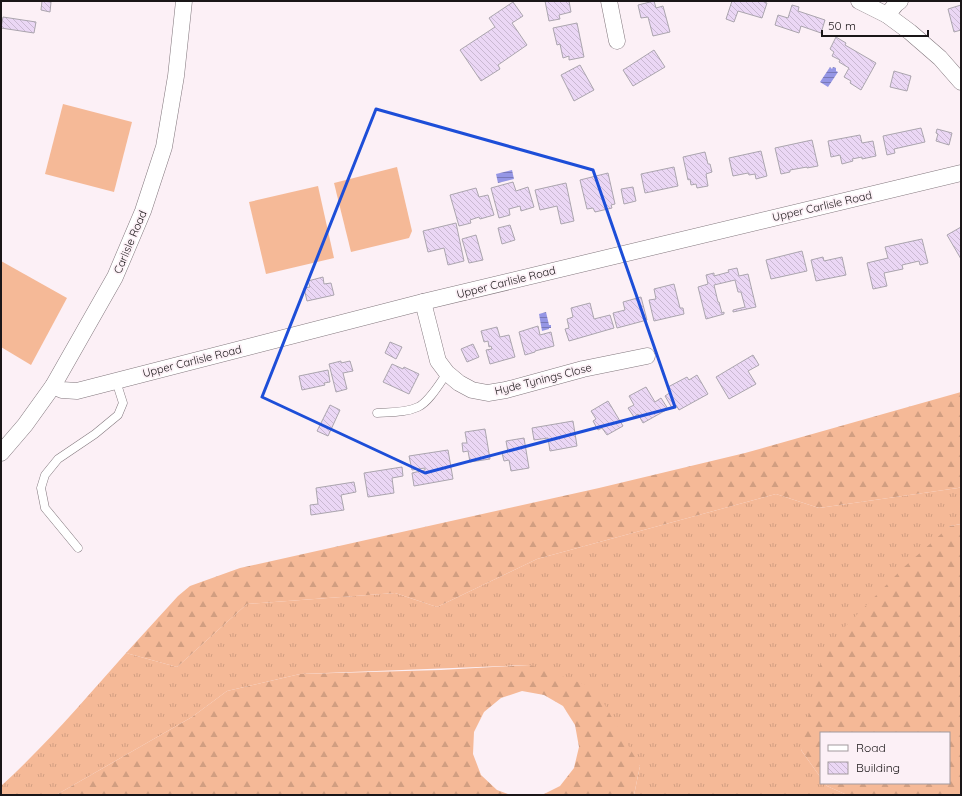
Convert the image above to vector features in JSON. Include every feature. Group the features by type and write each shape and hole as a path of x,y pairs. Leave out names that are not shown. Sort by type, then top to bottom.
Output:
{"street":[{"name":"Carlisle Road","path":"1,453 25,425 53,386 115,277 143,211 164,147 176,76 184,1"},
{"path":"608,1 617,41"},
{"path":"859,1 887,15 910,32 940,58 961,82"},
{"path":"887,15 900,1"},
{"name":"Upper Carlisle Road","path":"53,386 62,390 77,391 423,302 961,173"},
{"name":"Hyde Tynings Close","path":"423,302 438,361 447,373 459,383 472,390 488,393 506,390 583,369 647,356"}],"lane":[{"path":"377,413 404,411 419,407 433,394 447,373"},
{"path":"78,548 45,508 41,488 45,475 58,459 96,434 118,415 123,404 116,381"}],"highlighted area":[{"path":"376,109 593,170 675,407 425,473 262,397"}],"green space":[{"path":"63,104 132,122 114,192 45,174"},
{"path":"397,167 412,231 409,238 351,252 334,183"},
{"path":"318,186 334,258 266,274 249,202"},
{"path":"1,261 67,298 31,365 1,347"},
{"path":"961,392 961,487 958,488 819,508 776,494 537,559 437,607 395,593 247,604 177,667 126,653 178,596 190,586 240,568 599,488 745,453"},
{"path":"961,487 961,524 950,526 801,750 820,777 820,784 826,784 847,795 634,795 640,766 530,665 300,674 227,691 192,717 56,795 1,795 1,786 50,738 126,653 177,667 247,604 395,593 437,607 537,559 776,494 819,508"},
{"path":"961,524 961,795 847,795 826,784 950,784 950,732 820,732 820,777 801,750 819,667 837,635 903,568 950,526"},
{"path":"530,665 595,688 640,766 634,795 542,795 560,786 574,768 579,747 575,725 563,706 544,695 522,691 501,698 484,712 474,732 473,754 481,775 497,790 511,795 56,795 192,717 227,691 300,674 441,670"}],"water":[{"path":"830,67 832,69 833,67 836,68 836,71 838,72 828,87 820,82"},
{"path":"512,170 514,179 498,183 496,174"},
{"path":"546,312 551,328 542,331 539,314"}],"building":[{"path":"42,1 51,2 50,12 41,10"},
{"path":"545,1 569,1 571,12 559,15 560,19 549,21"},
{"path":"654,1 656,8 663,6 670,32 653,36 648,17 641,18 638,5"},
{"path":"732,1 762,1 767,3 762,18 738,11 734,22 726,19"},
{"path":"513,2 523,16 512,23 527,45 498,65 500,69 481,81 460,50 495,27 489,18"},
{"path":"792,5 799,7 798,11 825,20 821,33 801,26 799,33 775,25 778,15 788,18"},
{"path":"961,5 961,30 954,32 948,9"},
{"path":"3,17 36,22 34,33 1,28"},
{"path":"577,23 584,57 569,60 569,56 563,58 560,44 557,45 553,28"},
{"path":"836,37 846,43 845,45 876,63 861,90 844,77 849,68 839,62 840,60 832,56 834,52 830,49"},
{"path":"654,50 665,67 633,86 623,70"},
{"path":"580,65 594,90 574,101 561,75"},
{"path":"894,71 911,76 907,91 890,87"},
{"path":"921,128 925,142 894,149 895,153 887,155 883,136"},
{"path":"937,129 952,133 949,145 936,141 938,134 936,133"},
{"path":"860,135 862,143 873,141 876,156 862,159 862,157 852,159 853,161 842,164 840,155 831,157 828,141"},
{"path":"812,140 818,166 790,170 790,172 781,174 775,148"},
{"path":"761,151 767,176 756,179 755,174 749,175 748,173 733,176 729,158"},
{"path":"705,152 712,172 706,174 708,186 697,188 696,184 691,185 690,179 688,180 683,157"},
{"path":"674,167 678,186 645,193 641,174"},
{"path":"608,173 615,204 611,205 612,208 595,212 593,208 587,209 580,180"},
{"path":"513,182 516,191 528,187 534,207 521,211 520,206 509,209 510,215 499,218 491,188"},
{"path":"566,183 574,221 561,224 557,206 540,210 535,190"},
{"path":"633,187 636,201 624,204 621,189"},
{"path":"476,188 479,197 488,195 494,215 480,219 479,217 470,220 471,223 459,226 450,195"},
{"path":"456,223 464,261 448,265 444,248 428,252 423,231"},
{"path":"510,225 515,240 502,244 498,228"},
{"path":"961,227 961,259 947,235"},
{"path":"476,235 483,260 469,263 462,239"},
{"path":"922,239 928,263 920,265 919,261 902,265 903,269 884,273 887,286 873,289 867,263 888,258 885,247"},
{"path":"802,251 807,271 771,279 766,260"},
{"path":"823,257 824,261 842,257 846,275 816,281 811,260"},
{"path":"737,268 739,276 748,274 756,307 733,312 733,310 745,307 741,292 738,292 735,280 714,285 718,302 722,313 724,312 724,314 706,319 698,287 708,284 706,275 714,273 714,276"},
{"path":"323,277 324,284 331,283 334,295 307,301 304,288 310,287 308,281"},
{"path":"674,284 680,308 683,308 684,314 654,321 649,300 656,299 654,289"},
{"path":"641,297 647,320 617,328 613,313 625,310 623,302"},
{"path":"590,303 594,319 610,315 614,328 569,341 565,329 569,328 567,319 573,317 571,308"},
{"path":"538,326 540,335 551,332 554,346 525,355 519,332"},
{"path":"497,327 500,337 509,335 515,357 490,364 486,350 492,349 491,346 489,347 488,341 484,342 481,331"},
{"path":"390,342 402,347 396,359 385,353"},
{"path":"473,344 479,357 467,362 461,349"},
{"path":"753,355 759,365 748,371 756,384 729,399 716,377"},
{"path":"341,361 341,363 350,361 353,371 343,373 347,389 336,392 329,364"},
{"path":"392,364 403,369 404,367 419,374 409,394 383,382"},
{"path":"328,370 330,382 324,383 325,385 302,390 299,376"},
{"path":"697,375 708,394 679,410 676,405 672,408 665,396 671,392 668,387 687,377 689,380"},
{"path":"646,387 655,402 661,398 668,409 643,423 638,414 634,417 628,408 634,405 629,396"},
{"path":"608,401 623,426 607,435 602,428 598,430 593,421 596,419 591,411"},
{"path":"330,405 340,410 328,436 317,431"},
{"path":"573,421 577,446 550,451 548,438 534,440 532,428"},
{"path":"485,429 490,459 470,462 468,451 463,452 462,443 467,443 465,432"},
{"path":"524,438 529,468 511,471 509,460 504,461 502,453 508,452 506,441"},
{"path":"448,450 453,479 414,486 412,473 425,470 425,468 412,470 409,456"},
{"path":"402,467 403,476 392,478 394,493 368,497 364,473"},
{"path":"354,482 356,492 341,495 344,510 311,515 310,505 318,504 316,488"}]}
